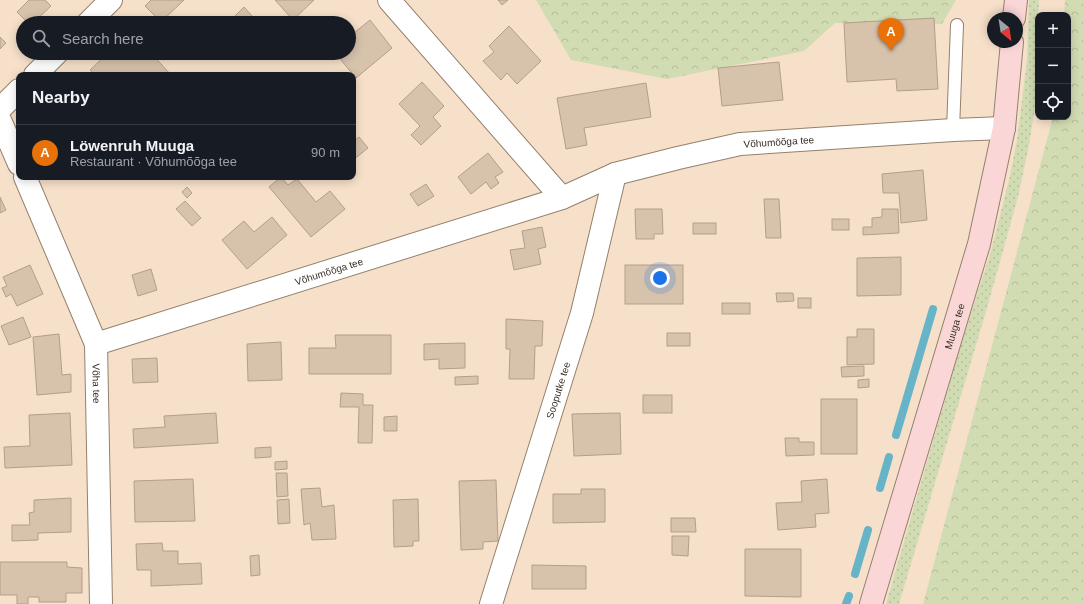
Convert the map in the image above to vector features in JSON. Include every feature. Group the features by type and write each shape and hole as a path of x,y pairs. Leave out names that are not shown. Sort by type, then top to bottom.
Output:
{"main road":[{"path":"1015,12 1016,0"},
{"name":"Muuga tee","path":"871,604 979,244 1004,128 1011,48"}],"street":[{"path":"95,16 111,0"},
{"path":"389,0 562,198"},
{"path":"37,72 50,60"},
{"path":"0,109 16,93"},
{"path":"0,120 16,157"},
{"name":"Võhumõõga tee","path":"96,344 562,198 615,174 678,158 740,144 1004,128"},
{"name":"Sooputke tee","path":"491,604 582,313 615,174"},
{"name":"Võha tee","path":"26,180 96,344 101,604"}],"lane":[{"path":"953,130 958,25"}],"green space":[{"path":"536,0 956,0 942,24 835,23 804,51 667,79 571,60"},
{"path":"1029,0 1039,0 1039,12 1035,12 1035,107 1018,197 987,308 899,604 886,604 962,341 990,255 1010,176 1017,140 1027,60"},
{"path":"1065,0 1083,0 1083,604 923,604 1052,120 1071,120 1071,12 1064,12"}],"building":[{"path":"29,0 45,0 51,6 40,16 21,16 17,12"},
{"path":"151,0 184,0 167,16 155,16 145,6"},
{"path":"275,0 314,0 297,16 289,16"},
{"path":"498,0 508,0 502,5"},
{"path":"244,7 252,16 235,16"},
{"path":"934,18 938,89 897,91 896,79 847,82 844,23"},
{"path":"370,20 392,48 356,78 356,72 351,72 341,60 356,60 356,31"},
{"path":"509,26 541,61 517,84 507,73 501,80 483,61 494,52 489,46"},
{"path":"0,37 6,43 0,49"},
{"path":"101,60 157,60 168,72 92,72 90,70"},
{"path":"779,62 783,100 722,106 718,68"},
{"path":"422,82 444,106 433,117 441,126 421,145 411,135 420,126 399,104"},
{"path":"646,83 651,117 584,128 587,145 566,149 557,98"},
{"path":"359,137 368,148 356,158 356,140"},
{"path":"488,153 503,172 495,177 499,183 491,189 486,182 471,194 458,177"},
{"path":"923,170 927,220 901,223 899,193 883,193 882,174"},
{"path":"277,180 284,180 288,185 298,180 316,202 330,191 345,209 311,237 269,187"},
{"path":"426,184 434,196 418,206 410,194"},
{"path":"187,187 192,193 187,198 182,192"},
{"path":"0,197 6,210 0,213"},
{"path":"764,199 779,199 781,238 766,238"},
{"path":"185,201 201,218 192,226 176,209"},
{"path":"635,209 662,209 663,234 654,234 654,239 636,239"},
{"path":"882,209 898,209 899,233 863,235 863,227 872,227 872,218 882,217"},
{"path":"272,217 287,235 247,269 222,240 244,221 254,232"},
{"path":"832,219 849,219 849,230 832,230"},
{"path":"693,223 716,223 716,234 693,234"},
{"path":"542,227 546,247 538,249 541,264 514,270 510,250 525,248 522,231"},
{"path":"901,257 901,295 857,296 857,258"},
{"path":"30,265 43,294 17,306 11,294 6,297 2,288 7,286 3,277"},
{"path":"625,265 683,265 683,304 625,304"},
{"path":"151,269 157,290 138,296 132,275"},
{"path":"776,293 793,293 794,301 777,302"},
{"path":"798,298 811,298 811,308 798,308"},
{"path":"722,303 750,303 750,314 722,314"},
{"path":"23,317 31,337 9,345 1,326"},
{"path":"506,319 543,321 542,346 535,346 534,379 509,379 510,349 506,349"},
{"path":"857,329 874,329 874,364 847,365 847,337 857,337"},
{"path":"667,333 690,333 690,346 667,346"},
{"path":"59,334 62,375 71,374 71,392 37,395 33,337"},
{"path":"335,335 391,335 391,374 309,374 309,348 336,348"},
{"path":"281,342 282,380 248,381 247,344"},
{"path":"465,343 465,368 439,369 439,359 424,360 424,344"},
{"path":"157,358 158,382 133,383 132,359"},
{"path":"864,366 864,376 842,377 841,367"},
{"path":"478,376 478,384 455,385 455,377"},
{"path":"869,379 869,387 858,388 858,380"},
{"path":"341,393 363,394 363,405 373,405 372,443 358,443 359,407 340,407"},
{"path":"643,395 672,395 672,413 643,413"},
{"path":"821,399 857,399 857,454 821,454"},
{"path":"70,413 72,465 5,468 4,447 30,446 29,415"},
{"path":"216,413 218,443 134,448 133,429 165,427 164,416"},
{"path":"620,413 621,454 574,456 572,414"},
{"path":"397,416 397,431 384,431 384,417"},
{"path":"785,438 799,438 799,442 814,442 814,455 786,456"},
{"path":"271,447 271,457 255,458 255,448"},
{"path":"287,461 287,469 275,470 275,462"},
{"path":"276,473 287,473 288,496 277,497"},
{"path":"193,479 195,521 135,522 134,481"},
{"path":"827,479 829,513 815,514 816,527 778,530 776,503 802,502 801,481"},
{"path":"496,480 498,541 483,542 483,549 461,550 459,481"},
{"path":"320,488 322,507 334,505 336,539 312,540 310,523 304,525 301,489"},
{"path":"581,489 605,489 605,522 553,523 553,494 581,494"},
{"path":"71,498 71,532 38,533 38,540 12,541 12,525 30,525 29,513 34,512 34,500"},
{"path":"289,499 290,523 278,524 277,500"},
{"path":"418,499 419,541 413,541 413,546 394,547 393,500"},
{"path":"671,518 695,518 696,532 671,532"},
{"path":"672,536 689,536 688,556 672,555"},
{"path":"162,543 163,551 178,551 178,564 201,563 202,584 151,586 151,570 137,570 136,544"},
{"path":"745,549 801,549 801,597 745,596"},
{"path":"259,555 260,575 251,576 250,556"},
{"path":"0,562 67,562 67,567 82,568 82,593 66,593 66,602 39,602 39,597 28,597 28,604 17,604 17,595 0,595"},
{"path":"532,565 586,566 586,589 532,589"}],"waterway":[{"path":"896,435 933,309"},
{"path":"880,488 889,457"},
{"path":"855,574 868,530"},
{"path":"846,604 849,596"}],"place":[{"name":"Löwenruh Muuga","path":"891,51"}]}
